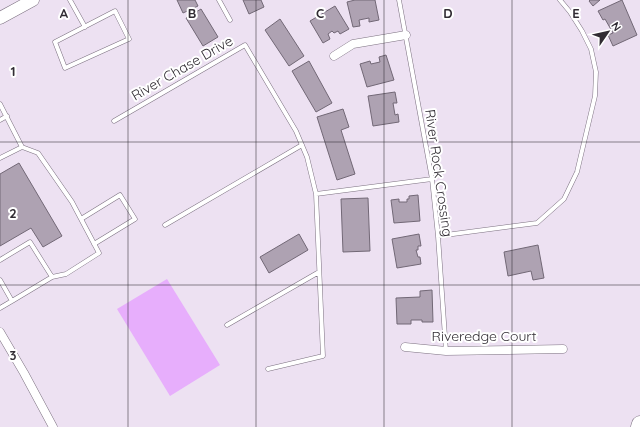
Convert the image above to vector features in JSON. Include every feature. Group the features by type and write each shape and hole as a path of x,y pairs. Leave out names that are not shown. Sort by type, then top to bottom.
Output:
{"street":[{"path":"0,18 33,0"},
{"path":"334,56 353,44 406,35"},
{"path":"0,332 53,427"},
{"name":"Riveredge Court","path":"405,347 446,351 563,348"}],"lane":[{"path":"70,0 85,27"},
{"path":"220,0 230,20"},
{"name":"River Rock Crossing","path":"399,0 432,179 438,236 446,351"},
{"path":"438,236 537,223 564,199 577,172 595,96 596,72 591,49 582,31 570,12 560,0"},
{"path":"115,11 129,39 65,68 55,42 85,27 115,11"},
{"name":"River Chase Drive","path":"114,121 245,45 296,131 307,157 316,194 323,356 268,369"},
{"path":"0,104 22,147"},
{"path":"0,120 6,116"},
{"path":"165,225 302,145"},
{"path":"0,158 22,147 38,152 72,202 100,253 66,274 52,277 0,308"},
{"path":"316,194 432,179"},
{"path":"81,219 120,195 135,219 94,244"},
{"path":"0,260 30,242 52,277"},
{"path":"227,325 319,272"},
{"path":"0,280 12,301"}],"shaded area":[{"path":"167,279 220,365 170,396 117,309"}],"building":[{"path":"177,0 195,0 198,6 183,13"},
{"path":"243,0 261,0 264,7 249,14"},
{"path":"355,0 375,0 379,20 369,22 369,18 359,20 360,26 353,27 347,2"},
{"path":"600,0 593,6 589,1"},
{"path":"622,0 637,35 613,46 608,35 613,33 605,19 603,20 598,11"},
{"path":"335,6 349,29 340,34 338,31 334,33 332,31 328,34 330,39 323,43 310,21"},
{"path":"201,9 218,37 203,46 186,18"},
{"path":"280,19 304,56 289,66 265,30"},
{"path":"386,55 394,80 367,87 360,64 370,61 371,64 380,62 379,57"},
{"path":"309,61 332,103 316,112 292,71"},
{"path":"395,92 397,103 393,103 395,115 398,114 399,122 373,126 368,96"},
{"path":"343,109 349,127 341,130 355,174 337,180 317,117"},
{"path":"19,163 62,236 43,247 31,228 0,246 0,174"},
{"path":"418,195 420,221 394,223 391,200 399,199 399,202 407,202 409,196"},
{"path":"368,198 370,251 343,252 341,199"},
{"path":"299,234 308,250 269,273 260,257"},
{"path":"419,234 421,246 418,246 418,250 416,250 418,257 420,257 421,264 397,268 392,239"},
{"path":"538,245 544,278 533,280 531,271 508,276 504,252"},
{"path":"432,290 433,322 411,320 411,324 397,324 396,298 420,297 420,291"}]}
